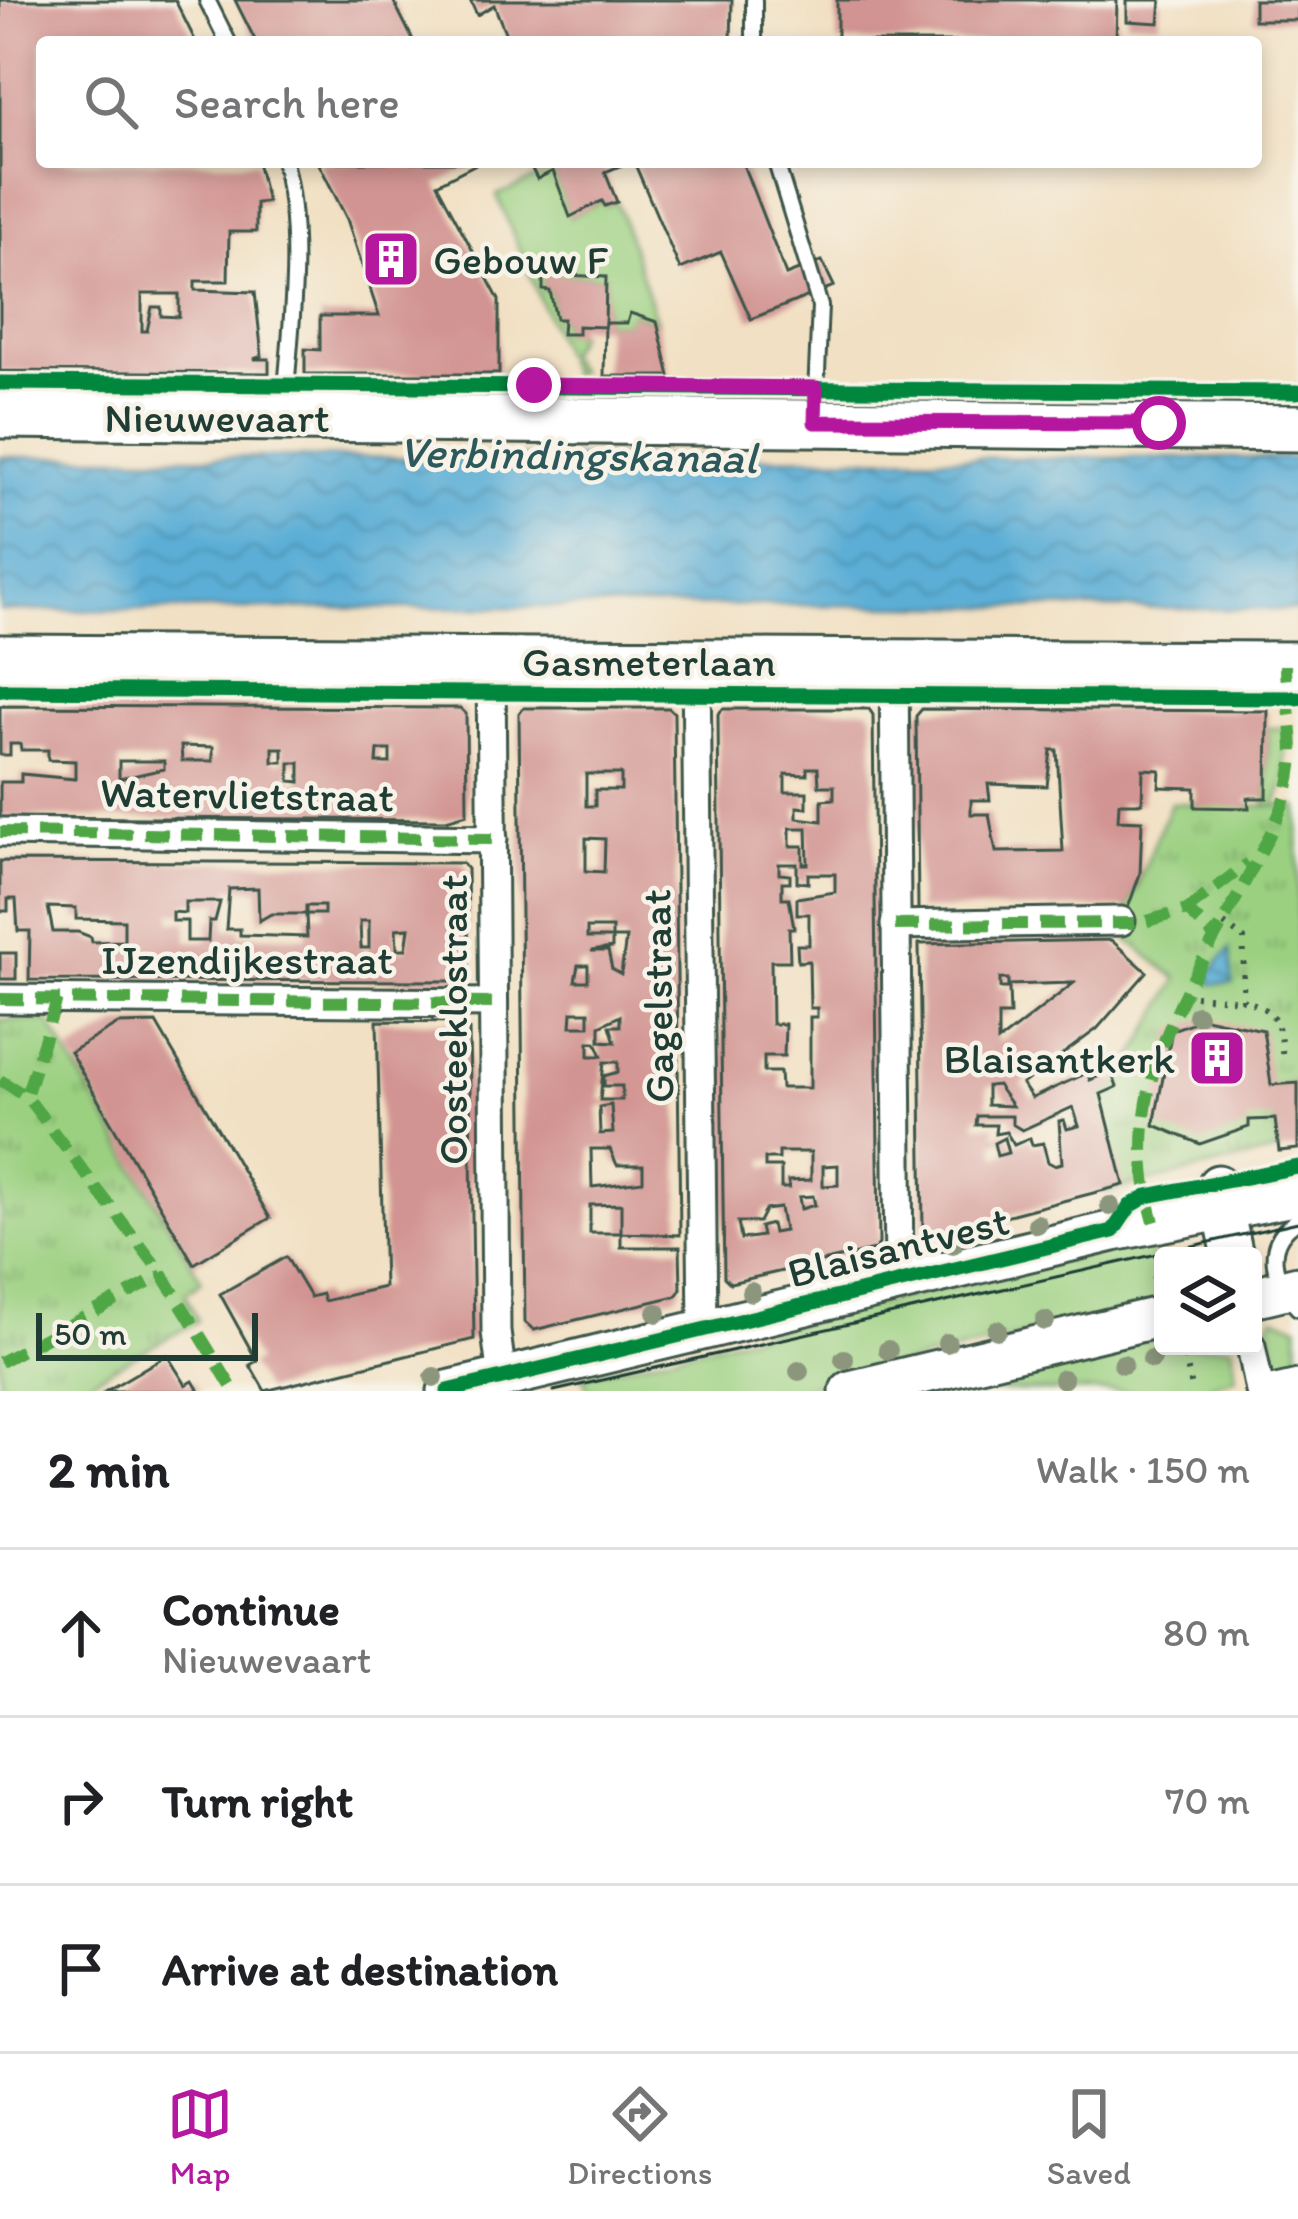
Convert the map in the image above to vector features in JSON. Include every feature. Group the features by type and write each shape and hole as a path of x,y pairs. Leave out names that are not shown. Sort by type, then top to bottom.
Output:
{"main road":[{"name":"Nieuwevaart","path":"0,415 1298,428"},
{"name":"Gasmeterlaan","path":"0,658 1298,665"},
{"name":"Blaisantvest","path":"448,1391 503,1385 1220,1195 1298,1195"},
{"path":"1220,1195 1231,1247"},
{"path":"850,1391 1154,1299"}],"street":[{"name":"Oosteeklostraat","path":"491,661 496,1332 503,1385"},
{"name":"Gagelstraat","path":"696,662 703,1330"},
{"path":"894,662 898,1283"},
{"name":"Watervlietstraat","path":"0,832 493,839"},
{"path":"895,926 1120,920"},
{"name":"IJzendijkestraat","path":"0,999 493,1003"},
{"path":"1254,1355 1264,1391 1298,1384"}],"lane":[{"path":"207,0 225,36"},
{"path":"754,0 754,36"},
{"path":"284,417 295,257 293,196 286,168"},
{"path":"778,168 820,306 815,422"},
{"path":"1283,1295 1273,1264 1276,1242 1298,1220"}],"path":[{"path":"1224,924 1244,939 1243,1000"},
{"path":"1183,995 1243,1000 1269,1008 1279,1018 1283,1060"},
{"path":"1185,1355 1193,1391"}],"green space":[{"path":"553,171 570,217 602,201 605,206 617,202 657,322 631,313 627,323 605,323 605,277 544,274 543,290 550,291 556,319 563,319 563,333 578,334 566,354 578,371 571,375 497,195"},
{"path":"1268,728 1285,728 1285,778 1274,815 1262,813 1267,798"},
{"path":"1171,803 1298,807 1298,1081 1271,1086 1279,1151 1105,1192 1082,1103 1117,1087 1178,979 1118,932"},
{"path":"0,1020 48,1021 202,1281 185,1294 198,1321 71,1391 0,1391"},
{"path":"1148,1239 1154,1266 1154,1305 787,1391 588,1391 583,1376"},
{"path":"1274,1317 1298,1325 1298,1363 1276,1364 1269,1324"},
{"path":"1154,1336 1154,1355 1233,1355 1236,1377 1194,1391 920,1391"}],"water":[{"path":"0,457 1298,458 1298,610 794,605 0,611"},
{"path":"1230,949 1233,983 1212,984 1209,974"}],"building":[{"path":"0,0 175,0 193,36 36,36 36,168 258,168 267,202 256,203 256,232 229,232 228,281 195,281 195,290 255,292 262,356 254,359 269,359 269,373 0,371","holes":["142,294 179,294 179,317 161,316 161,307 152,307 147,331 142,331"]},
{"path":"235,0 393,0 411,36 253,36"},
{"path":"470,0 732,0 731,36 507,36 494,5 477,15"},
{"path":"837,0 1117,0 1116,36 837,36"},
{"path":"1127,0 1161,0 1159,23 1127,21"},
{"path":"1254,0 1298,0 1298,20 1254,20"},
{"path":"321,168 468,168 437,184 499,300 499,374 305,374 305,349 320,350 320,316 379,316 347,219"},
{"path":"532,168 615,168 605,172 617,202 605,206 602,201 570,217 553,171 537,179"},
{"path":"637,168 744,168 786,275 822,261 834,286 751,319 721,252 680,269"},
{"path":"543,274 606,277 605,327 578,326 578,334 562,334 563,319 556,319 550,291 543,290"},
{"path":"630,313 657,322 670,376 604,376 605,323 627,323"},
{"path":"0,706 460,708 466,714 467,814 446,820 0,817 0,782 21,782 21,774 75,779 75,761 48,760 48,750 21,750 20,744 10,744 10,755 0,755","holes":["181,746 213,747 213,761 182,761","273,748 283,748 283,762 273,762","378,750 390,750 390,763 377,763","119,761 164,761 164,769 119,779","290,763 300,763 300,782 290,781"]},
{"path":"524,708 669,708 674,713 680,1235 621,1233 621,1247 680,1247 681,1289 676,1296 534,1330 525,1322 519,713","holes":["586,774 621,774 621,790 595,790 595,806 586,806","586,838 605,839 604,872 586,871","587,928 612,928 612,938 587,938","612,938 626,938 621,974 612,969 608,951 591,951 612,948","578,965 588,965 588,981 575,981","572,1012 589,1012 589,1026 571,1026","620,1016 620,1026 610,1026 615,1042 600,1041 600,1026","589,1042 596,1042 602,1056 589,1056","604,1062 618,1062 618,1072 604,1076 604,1086 622,1086 622,1100 600,1100","611,1105 613,1133 600,1134 599,1107","591,1149 610,1149 617,1165 643,1165 643,1181 592,1187","621,1204 621,1233 590,1233 590,1205"]},
{"path":"723,709 869,709 873,715 879,1244 874,1250 730,1283 724,1277 718,714","holes":["807,768 818,768 819,786 834,786 834,799 822,800 822,821 797,818 797,807 807,808 807,792 785,792 785,774 807,775","790,828 807,828 808,864 803,864 803,846 790,846","779,864 797,864 797,882 808,883 808,874 835,874 835,892 797,898 797,914 809,914 809,945 797,945 798,962 809,961 810,1008 817,1008 817,1017 810,1017 810,1088 781,1088 780,1072 764,1072 764,1056 784,1056 785,1024 772,1024 771,961 790,961 789,928 794,928 789,898 782,898 782,882 790,882 790,875 779,874","779,1152 811,1152 811,1180 788,1181 789,1188 781,1188 781,1167 765,1167 765,1159 779,1159","838,1165 838,1185 823,1186 823,1166","813,1196 815,1205 801,1209 799,1197","780,1208 784,1231 773,1233 771,1224 760,1227 762,1236 741,1239 738,1222 759,1222 765,1210"]},
{"path":"922,709 1268,711 1267,798 1248,798 1249,808 1195,807 1195,788 1159,787 1160,770 1143,769 1142,803 1119,803 1118,820 1142,821 1140,874 1128,908 918,910 916,716","holes":["1051,750 1057,750 1063,851 996,852 989,814 971,814 971,800 990,800 988,784 1047,786"]},
{"path":"0,861 462,863 467,869 469,975 463,981 29,980 30,931 18,931 16,899 8,899 8,911 0,911","holes":["258,888 259,921 271,914 306,914 307,937 240,935 240,929 226,929 229,889","185,902 220,902 215,921 209,921 208,941 187,941 187,921 172,921 172,912 185,913","306,906 324,906 324,914 306,914","48,907 76,908 76,919 124,920 124,941 92,942 78,932 53,932","360,921 369,921 369,948 361,948","409,928 406,949 397,949 396,929"]},
{"path":"1111,940 1147,972 1097,1029 1022,1084 1032,1098 1087,1073 1090,1080 1111,1071 1117,1087 1101,1094 1124,1185 929,1236 923,1230 919,944","holes":["1000,979 1008,979 1008,985 1074,983 998,1042 998,1015 1010,1015 1009,988 1000,988","997,1085 1012,1106 987,1105 987,1086","1073,1107 1079,1126 1067,1129 1064,1120 1059,1121 1062,1163 1054,1165 1048,1162 1043,1143 1032,1145 1030,1138 1014,1145 1006,1132 995,1134 996,1125 976,1125 977,1116 1012,1116 1012,1124 1022,1130","1004,1138 1008,1153 997,1156 994,1143"]},
{"path":"0,953 16,953 16,979 0,979"},
{"name":"Blaisantkerk","path":"1205,1018 1263,1030 1271,1085 1298,1083 1298,1149 1279,1151 1275,1119 1249,1120 1249,1127 1200,1144 1154,1125 1172,1030"},
{"path":"377,1021 463,1022 469,1030 474,1339 265,1391 250,1365 257,1361 220,1294 286,1257 310,1297 322,1294 324,1301 384,1287"},
{"path":"156,1023 270,1218 194,1264 70,1052 118,1024"},
{"path":"167,1355 186,1385 193,1381 199,1391 106,1391"}],"tram line":[{"path":"554,1391 1298,1222"}],"marked path":[{"path":"1154,1222 1144,1172 1144,1125 1152,1080 1184,995 1265,845 1286,793 1293,754 1285,665"},
{"path":"0,832 493,839"},
{"path":"1187,910 1248,863"},
{"path":"895,925 1140,923 1187,910 1216,938"},
{"path":"0,999 493,1003"},
{"path":"57,1000 26,1096 163,1275 234,1391"},
{"path":"0,1080 26,1096"},
{"path":"0,1362 163,1275"}],"cycle path":[{"path":"0,383 1298,392"},
{"path":"0,690 1298,698"},
{"path":"448,1391 1113,1231 1130,1206 1147,1196 1298,1167"}],"place":[{"name":"Gebouw F","path":"391,259"},
{"name":"Blaisantkerk","path":"1217,1058"}],"route":[{"path":"534,385 816,388 815,422 1159,423"}],"water label":[{"name":"Verbindingskanaal","path":"578,454"}]}
